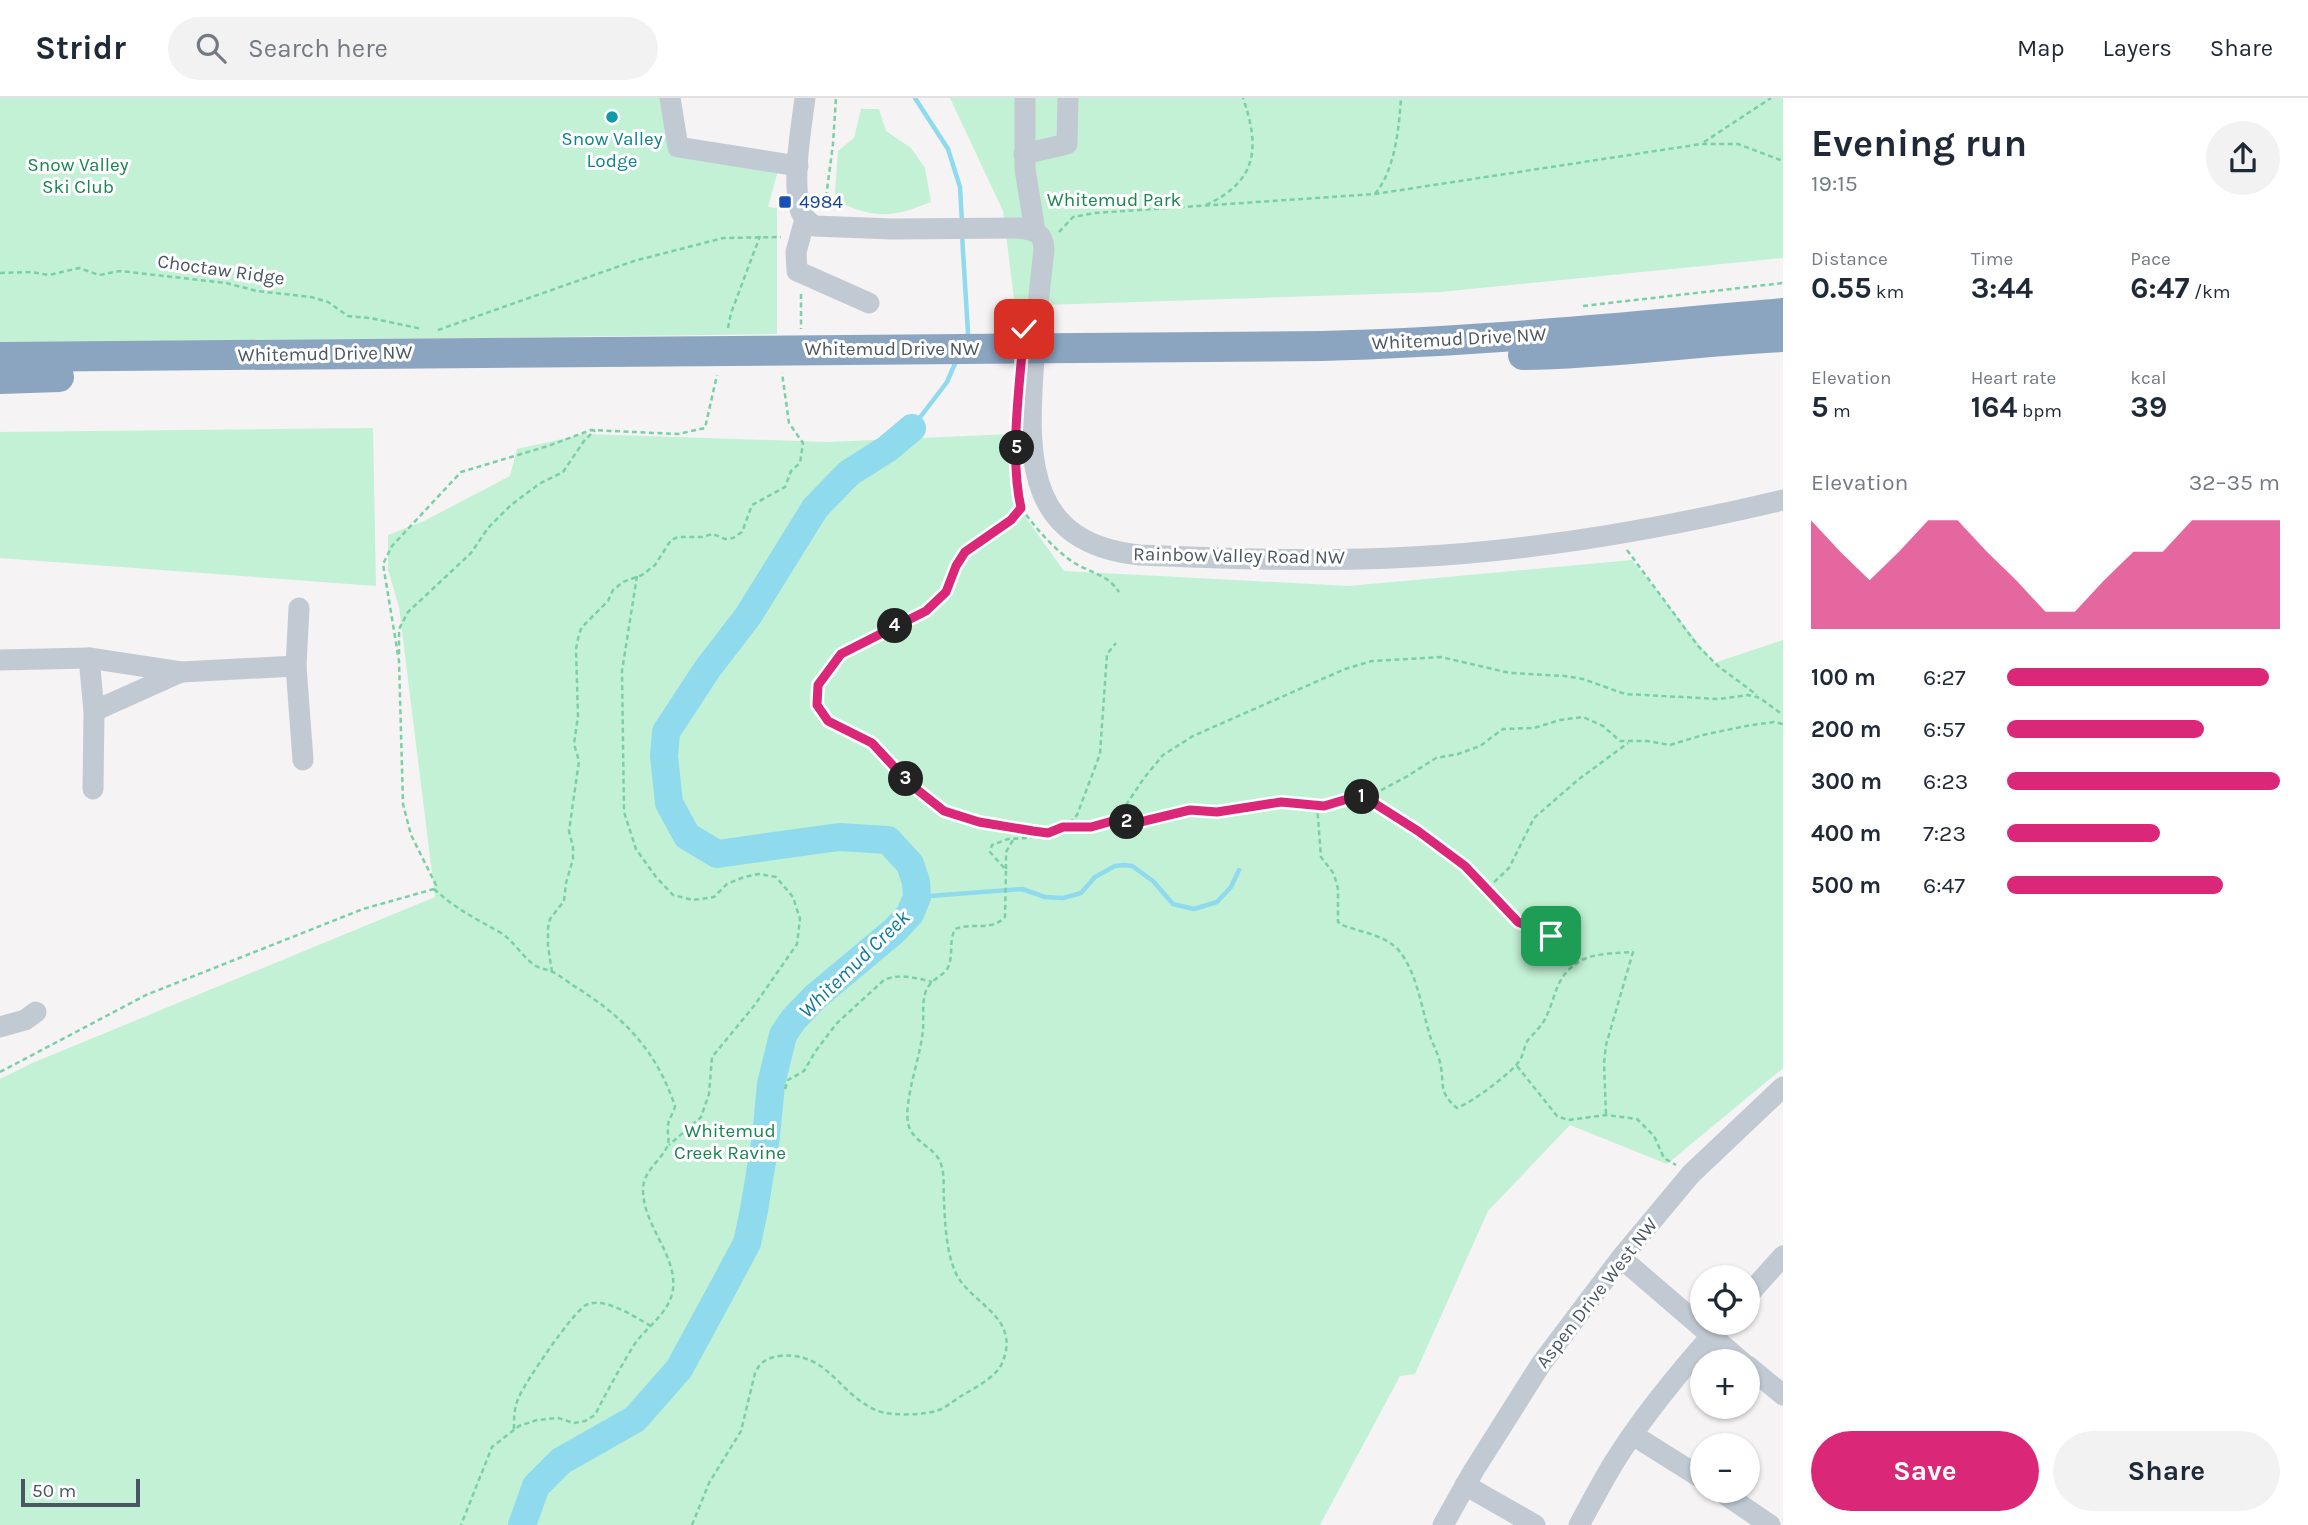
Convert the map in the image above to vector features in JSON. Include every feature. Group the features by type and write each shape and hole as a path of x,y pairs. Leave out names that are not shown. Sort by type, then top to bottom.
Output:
{"highway":[{"name":"Whitemud Drive NW","path":"1126,354 1421,343 1783,313"},
{"name":"Whitemud Drive NW","path":"0,357 580,359 1126,354 1553,355 1778,338"},
{"name":"Whitemud Drive NW","path":"0,379 580,359"}],"street":[{"path":"670,98 678,147 798,166"},
{"path":"805,98 798,166 800,211 806,219 820,227 1027,229"},
{"name":"Rainbow Valley Road NW","path":"1025,98 1027,229 1044,241 1030,423 1033,462 1039,487 1049,506 1060,521 1085,540 1122,553 1220,559 1274,561 1412,557 1515,548 1632,532 1783,500"},
{"path":"1024,154 1067,144 1068,98"},
{"path":"806,219 796,252 797,271 869,303"},
{"path":"299,608 296,666 303,760"},
{"path":"0,660 89,658 181,672 296,666"},
{"path":"89,658 94,711 93,789"},
{"path":"94,711 181,672"},
{"path":"0,1027 25,1020 36,1012"},
{"name":"Aspen Drive West NW","path":"1443,1525 1541,1364 1621,1258 1691,1174 1783,1087"},
{"path":"1760,1282 1783,1256"},
{"path":"1621,1258 1690,1309"},
{"path":"1579,1525 1614,1462 1712,1335"},
{"path":"1722,1335 1732,1349"},
{"path":"1760,1376 1783,1395"},
{"path":"1633,1435 1690,1471"},
{"path":"1465,1485 1535,1525"},
{"path":"1738,1503 1770,1525"}],"path":[{"path":"826,197 836,98"},
{"path":"1203,206 1242,181 1252,162 1250,120 1243,98"},
{"path":"1375,194 1391,160 1401,98"},
{"path":"1701,144 1771,98"},
{"path":"1058,233 1073,217 1081,215 1375,194 1701,144 1738,144 1783,161"},
{"path":"725,339 731,313 761,236"},
{"path":"434,331 634,261 723,237 776,236"},
{"name":"Choctaw Ridge","path":"0,273 31,272 50,275 79,268 99,275 120,271 226,283 257,291 311,297 328,302 348,316 423,330"},
{"path":"801,273 801,334"},
{"path":"1576,307 1783,282"},
{"path":"399,661 383,564 392,546 461,472 594,430 677,434 705,428 719,364"},
{"path":"552,972 548,929 550,919 564,901 573,859 569,831 579,761 574,744 578,716 576,649 579,634 613,590 655,565 671,540 713,534 724,538 738,536 746,526 752,505 785,486 791,471 800,463 803,443 789,422 781,374 786,364"},
{"path":"434,889 436,886 404,815 400,629 408,611 471,553 488,528 511,505 539,484 563,472 594,430"},
{"path":"1017,473 1021,508 1017,515 965,552 956,566 946,592 926,611 841,654 822,678 816,698 817,705 828,721 872,743 910,784 944,811 979,822 1048,833"},
{"path":"1626,548 1698,646 1718,666 1783,715"},
{"path":"461,1525 492,1447 519,1426 537,1420 558,1418 574,1423 585,1422 595,1415 635,1345 666,1308 673,1290 667,1255 656,1237 646,1208 643,1189 646,1177 666,1148 701,1117 709,1094 712,1057 754,1006 797,944 800,919 793,897 776,877 759,874 744,877 727,884 714,897 693,900 673,895 636,849 624,812 622,671 637,576"},
{"path":"1067,826 1077,815 1100,754 1107,654 1116,643"},
{"path":"1116,820 1163,755 1193,736 1345,669 1372,662 1441,657 1510,673 1587,680 1625,694 1719,699 1748,695 1760,698"},
{"path":"1006,872 990,852 990,847 998,842 1048,833 1067,826 1091,827 1116,820 1140,822 1182,811 1217,812 1281,802 1317,805 1351,798 1366,798 1406,778 1436,758 1480,746 1503,729 1534,728 1559,720 1583,717 1603,726 1620,741 1670,744 1746,726 1783,724"},
{"path":"1488,888 1509,869 1534,818 1579,779 1628,743"},
{"path":"1366,798 1445,851 1488,888 1518,922 1558,939 1581,960"},
{"path":"1317,805 1321,857 1334,874 1338,889 1338,922 1343,927 1393,943 1404,957 1420,995 1439,1058 1443,1073 1441,1087 1447,1100 1457,1108 1466,1104 1521,1059 1529,1039 1544,1022 1552,998 1565,973 1581,960 1633,952 1606,1045 1606,1115"},
{"path":"692,1525 709,1483 741,1431 755,1373 758,1365 764,1361 784,1356 807,1358 817,1362 850,1393 870,1406 885,1413 902,1413 934,1412 942,1409 997,1371 1004,1359 1006,1343 996,1314 965,1287 954,1270 950,1255 941,1164 934,1153 914,1136 908,1122 923,1034 927,987 946,971 950,964 955,929 1002,921 1006,913 1006,853 1013,840"},
{"path":"434,889 469,917 509,939 535,965 552,972 617,1016 636,1034 662,1074 675,1106 668,1124 669,1138 666,1148"},
{"path":"0,1072 146,995 363,909 434,889"},
{"path":"785,1089 788,1080 804,1071 836,1024 884,980 889,977 906,977 932,982"},
{"path":"1516,1065 1557,1116 1568,1120 1606,1115 1637,1119 1654,1136 1664,1158 1691,1174"},
{"path":"514,1430 514,1414 526,1384 585,1306 599,1303 618,1308 651,1326"}],"green space":[{"name":"Snow Valley Ski Club","path":"0,98 666,98 676,149 779,167 768,207 777,208 777,334 0,344"},
{"name":"Whitemud Park","path":"950,98 1783,98 1783,258 1440,292 1015,306 1003,211"},
{"path":"861,109 879,109 886,131 911,148 925,168 931,202 905,211 884,214 862,211 836,201 838,151 854,138"},
{"path":"373,428 376,586 0,558 0,432"},
{"name":"Whitemud Creek Ravine","path":"585,434 828,442 1013,434 1014,501 1064,571 1349,586 1632,560 1714,663 1783,640 1783,1068 1667,1164 1570,1125 1488,1211 1415,1374 1400,1376 1320,1525 0,1525 0,1079 30,1064 435,897 399,607 388,570 388,535 424,521 510,476 517,449"}],"waterway":[{"name":"Whitemud Creek","path":"915,98 948,149 960,187 962,223"},
{"name":"Whitemud Creek","path":"962,235 968,333 966,338"},
{"name":"Whitemud Creek","path":"912,428 947,382 957,359"},
{"name":"Whitemud Creek","path":"522,1525 536,1486 561,1461 635,1419 679,1369 747,1243 766,1137 771,1084 783,1035 815,997 894,931 910,914 917,897 916,882 910,864 888,840 839,837 717,854 687,836 669,803 664,756 666,732 708,668 748,616 815,508 849,473 887,449 912,428"},
{"path":"917,897 1022,889 1045,897 1063,898 1081,893 1095,877 1115,866 1124,865 1132,866 1153,881 1173,904 1194,909 1217,902 1231,887 1239,870"}],"place":[{"name":"Snow Valley Lodge","path":"612,117"},
{"name":"4984","path":"785,202"}],"route":[{"path":"1024,329 1017,418 1017,487 1021,508 1011,520 965,552 940,600 926,611 841,654 818,685 817,705 824,716 833,725 872,743 910,784 944,811 979,822 1012,828 1048,833 1067,826 1091,827 1116,820 1148,821 1190,810 1217,812 1281,802 1324,806 1351,798 1366,798 1418,831 1465,866 1518,922 1551,936"}]}
